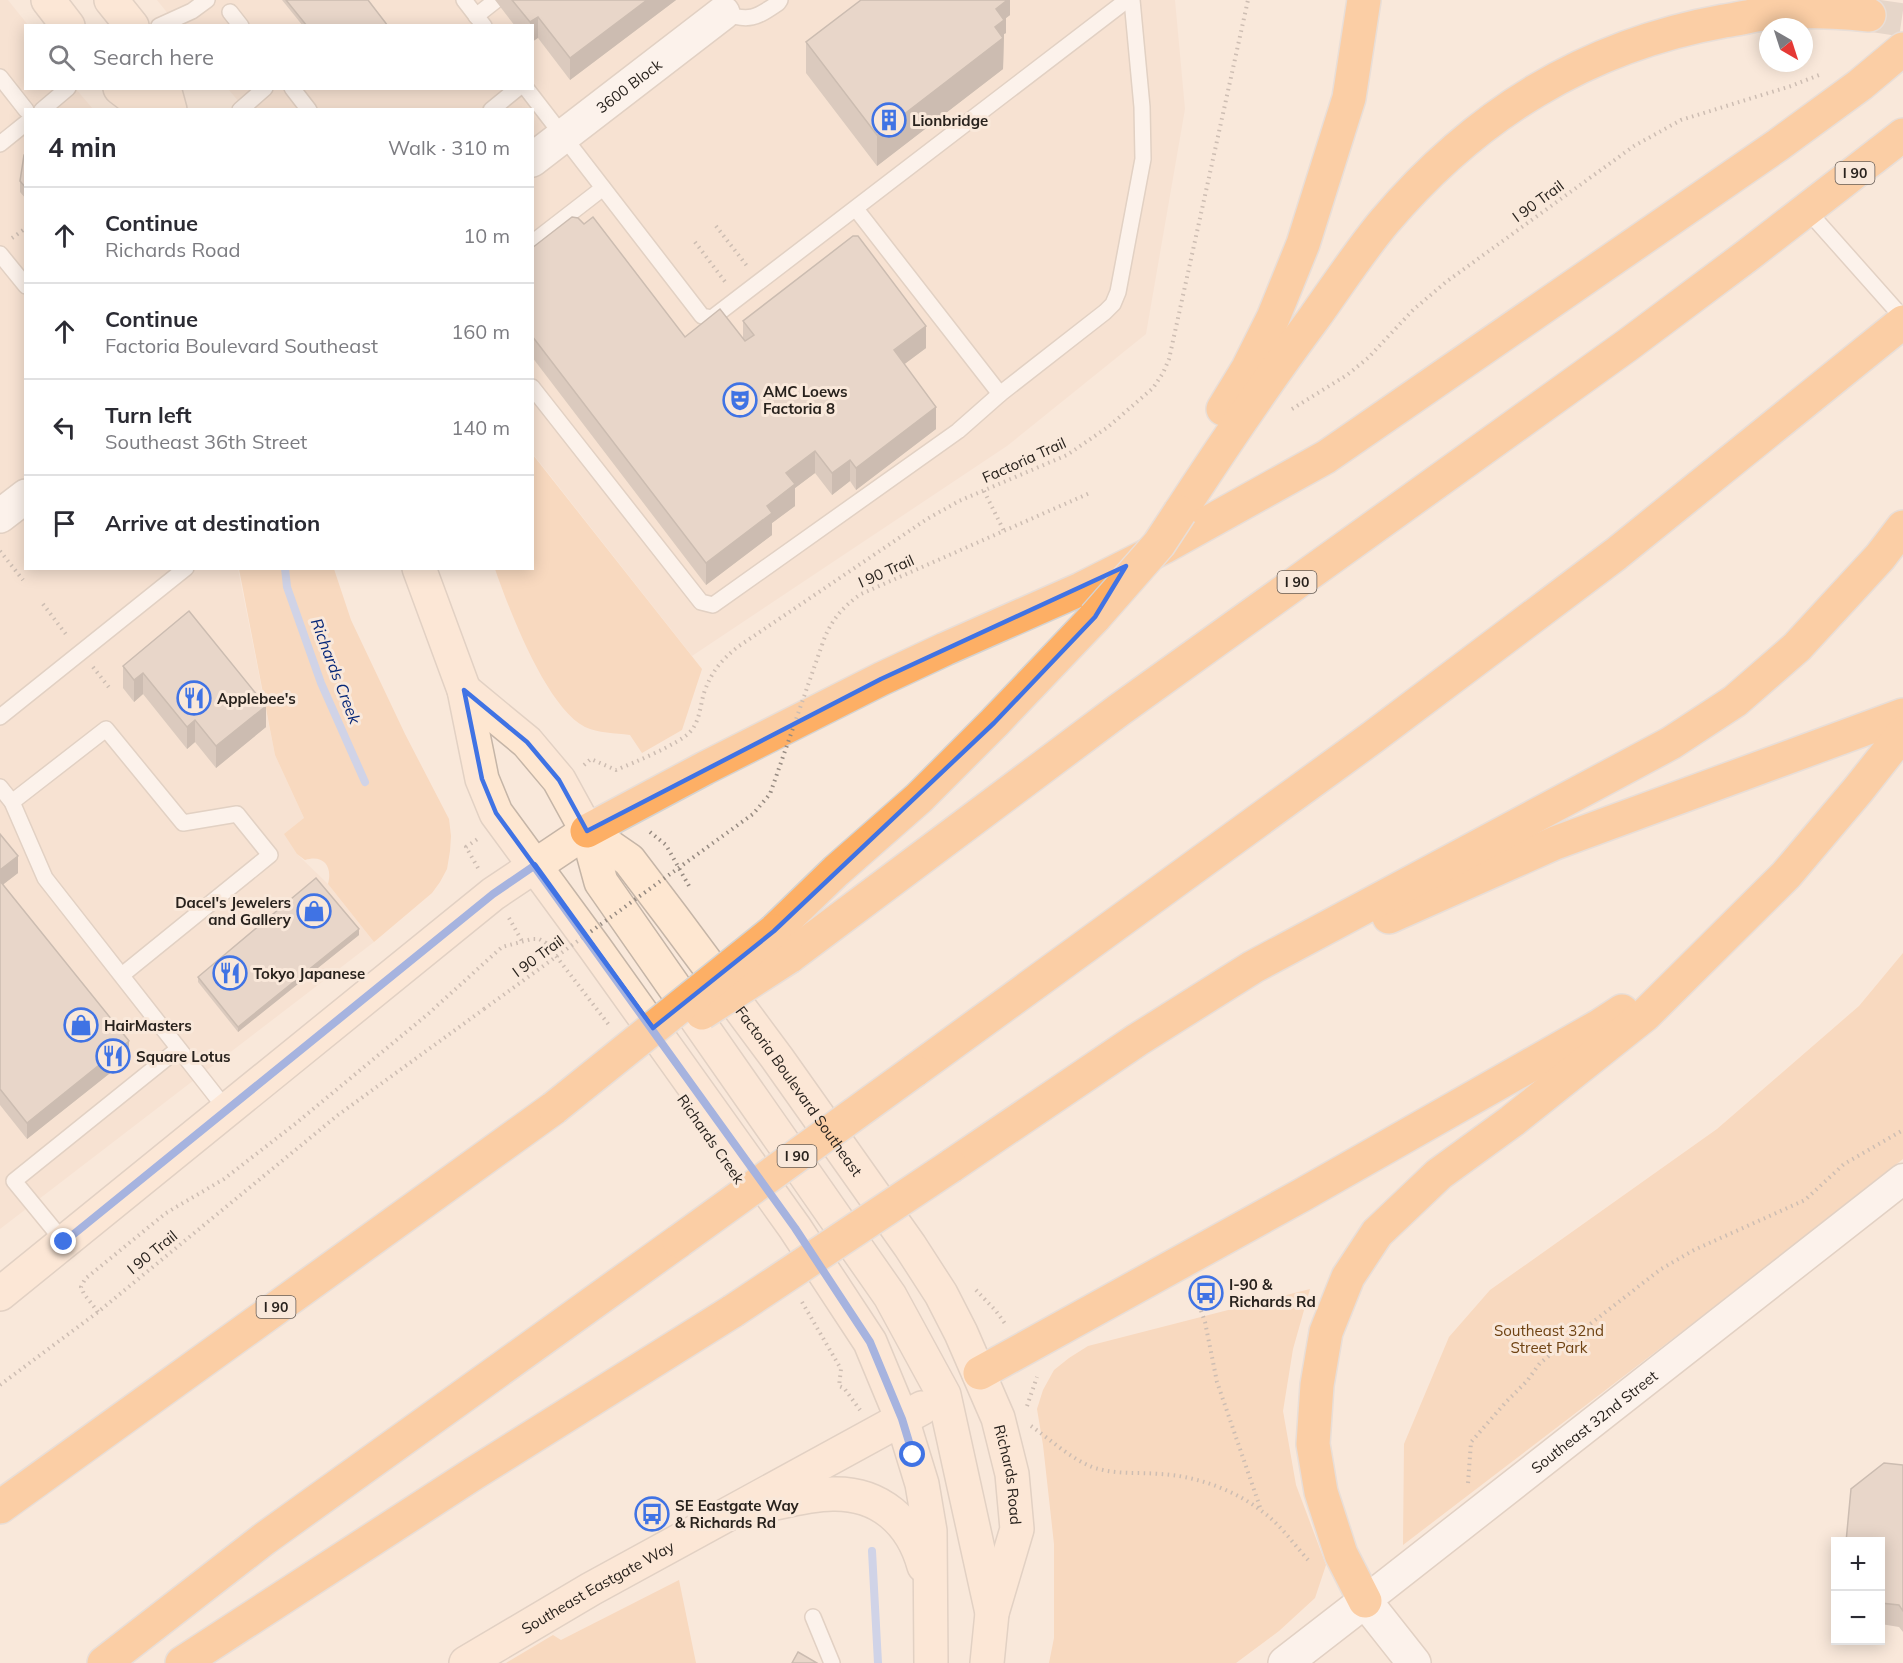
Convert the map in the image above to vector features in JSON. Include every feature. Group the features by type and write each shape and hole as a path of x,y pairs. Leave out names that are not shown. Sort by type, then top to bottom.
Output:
{"highway":[{"path":"782,944 836,871 919,798 994,723 1095,617 1159,544 1173,507 1273,318 1303,244 1349,98 1364,0"},
{"path":"1173,507 1384,223 1438,165 1491,120 1524,96 1576,68 1630,46 1694,27 1768,13 1830,12 1869,15"},
{"path":"587,831 881,679 1081,589 1133,563 1326,457 1778,145 1860,85 1903,49"},
{"name":"I 90","path":"0,1507 782,944 1119,710 1638,338 1903,135"},
{"name":"I 90","path":"104,1663 264,1539 1363,744 1598,568 1903,320"},
{"path":"182,1663 473,1474 733,1311 1137,1040 1253,967 1671,743 1735,701 1797,647 1880,557 1903,527"},
{"path":"1137,1040 1264,982 1373,925 1555,843 1903,715"},
{"path":"1365,1600 1341,1554 1321,1492 1313,1444 1317,1384 1326,1332 1348,1276 1377,1233 1439,1174 1512,1121 1645,1015 1786,874 1903,733"},
{"path":"980,1373 1302,1195 1599,1026 1657,987 1729,931"}],"main road":[{"path":"48,0 66,24"},
{"path":"111,0 130,24"},
{"path":"123,90 146,108"},
{"path":"165,90 169,108"},
{"path":"420,570 464,690 485,788 496,813 795,1228 870,1342 902,1419 922,1484 930,1531 931,1663"},
{"name":"Factoria Boulevard Southeast","path":"464,690 527,742 559,780 587,831 601,882 890,1296 944,1395"},
{"path":"0,1294 493,894 587,831"},
{"name":"Factoria Boulevard Southeast","path":"587,831 629,860 777,1058 917,1256 941,1294 980,1373"},
{"name":"Southeast Eastgate Way","path":"466,1663 591,1589 902,1419 980,1373"},
{"name":"Richards Road","path":"980,1373 999,1418 1012,1474 1017,1529 992,1613 987,1663"},
{"name":"Richards Road","path":"944,1395 992,1613"},
{"path":"726,1514 833,1494 858,1497 878,1503 906,1526 923,1562 930,1591"}],"street":[{"name":"3600 Block","path":"534,159 564,137 723,7"},
{"path":"0,516 24,498"},
{"name":"Southeast 32nd Street","path":"1285,1663 1903,1179"},
{"path":"1365,1600 1414,1663"}],"lane":[{"path":"163,24 192,11 207,0"},
{"path":"464,0 480,21 495,1"},
{"path":"723,7 739,19 753,18 780,0"},
{"path":"528,90 702,316 712,318 1127,0"},
{"path":"534,390 701,602 713,605 958,431 1000,394 1113,304 1118,292 1143,159 1142,107 1132,0"},
{"path":"230,12 239,24"},
{"path":"0,77 24,108"},
{"path":"44,108 66,90"},
{"path":"242,108 263,90"},
{"path":"294,90 307,108"},
{"path":"493,108 516,90"},
{"path":"0,144 24,125"},
{"path":"534,241 603,188"},
{"path":"856,209 1000,394"},
{"path":"1807,210 1903,320"},
{"path":"0,254 24,284"},
{"path":"0,717 184,570"},
{"path":"12,802 106,729 183,823 237,814 270,855 122,975"},
{"path":"0,787 12,802 45,878 226,1109"},
{"path":"64,1242 7,1179 178,1049"},
{"path":"813,1617 832,1663"}],"path":[{"name":"Factoria Trail","path":"616,770 689,734 696,724 704,692 711,676 726,657 927,519 959,501 1067,455 1108,427 1153,388 1169,359 1248,0"},
{"name":"I 90 Trail","path":"1292,409 1347,375 1368,358 1413,310 1446,282 1634,146 1682,120 1791,86 1821,74"},
{"path":"716,226 747,267"},
{"path":"9,241 24,230"},
{"path":"695,242 726,284"},
{"path":"984,491 1004,531"},
{"name":"I 90 Trail","path":"0,1385 98,1311 338,1115 753,814 770,794 822,645 833,620 848,603 1092,492"},
{"path":"0,551 23,580"},
{"path":"43,604 71,640"},
{"path":"91,664 111,690"},
{"path":"586,764 591,759 616,770 619,776"},
{"path":"520,934 522,941"},
{"path":"98,1311 81,1287 85,1279 166,1213 224,1179 295,1124 428,1014 502,947 539,939 546,943 615,1032"},
{"path":"1467,1486 1471,1442 1527,1381 1540,1363 1661,1269 1694,1250 1805,1200 1844,1164 1903,1130"},
{"path":"1192,1286 1205,1322 1216,1382 1262,1510"},
{"path":"799,1297 841,1369 839,1386 844,1388"},
{"path":"1028,1406 1037,1376"},
{"path":"1031,1426 1069,1454 1090,1466 1114,1473 1162,1474 1192,1479 1222,1488 1262,1510 1314,1568"}],"highlighted area":[{"path":"1126,566 1095,617 994,723 774,931 653,1028 496,813 482,779 464,690 527,742 559,780 587,831 881,679"}],"shaded area":[{"path":"0,0 8,0 27,24 24,24 24,90 77,90 92,108 24,108 24,570 238,570 275,755 304,818 297,854 328,884 374,942 0,1229"},
{"path":"157,0 1175,0 1185,109 1146,334 1007,446 692,656 534,455 534,108 244,108 229,90 534,90 534,24 176,24"}],"green space":[{"path":"534,456 702,669 682,730 642,753 630,735 590,729 571,716 556,700 543,679 519,631 495,570 534,570"},
{"path":"239,570 334,570 351,620 405,734 449,819 451,836 447,869 440,882 432,893 374,942 328,884 329,872 325,863 317,859 305,860 297,854 284,834 304,818 275,755"},
{"name":"Southeast 32nd Street Park","path":"1903,953 1903,1159 1752,1278 1403,1545 1404,1444 1449,1337 1490,1290 1717,1129 1859,1006"},
{"path":"1310,1289 1293,1349 1283,1411 1296,1485 1326,1565 1315,1598 1279,1631 1236,1663 1049,1663 1054,1638 1054,1544 1037,1409 1043,1390 1054,1370 1088,1346"},
{"path":"679,1580 696,1663 506,1663 553,1635 561,1640"}],"building":[{"path":"286,0 368,0 386,24 305,24"},
{"path":"512,0 647,0 570,58 538,17 530,22"},
{"name":"Lionbridge","path":"861,0 1005,0 996,9 1004,20 995,27 1003,38 877,135 806,42"},
{"path":"24,155 24,186 20,181"},
{"name":"AMC Loews Factoria 8","path":"572,217 578,218 584,224 593,217 685,337 720,309 745,341 754,335 743,321 853,236 858,236 926,326 894,350 936,407 856,468 850,460 832,473 815,451 786,473 795,484 767,506 772,513 706,563 534,339 534,246"},
{"name":"Applebee's","path":"189,611 266,706 216,746 195,720 187,727 143,673 134,680 123,666"},
{"path":"0,834 18,856 0,870"},
{"path":"316,878 359,929 238,1027 198,977"},
{"path":"0,881 129,1041 27,1123 0,1089"},
{"path":"1884,1463 1903,1465 1903,1611 1899,1605 1885,1603 1885,1537 1846,1537 1851,1489"},
{"path":"798,1652 817,1663 792,1663"}],"waterway":[{"name":"Richards Creek","path":"285,570 287,587 321,683 365,782"},
{"name":"Richards Creek","path":"872,1551 878,1663"}],"tunnel":[{"path":"1869,15 1903,20"}],"place":[{"name":"Lionbridge","path":"889,120"},
{"name":"AMC Loews Factoria 8","path":"740,400"},
{"name":"Applebee's","path":"194,698"},
{"name":"Dacel's Jewelers and Gallery","path":"314,911"},
{"name":"Tokyo Japanese","path":"230,973"},
{"name":"HairMasters","path":"81,1025"},
{"name":"Square Lotus","path":"113,1056"},
{"name":"I-90 & Richards Rd","path":"1206,1293"},
{"name":"SE Eastgate Way & Richards Rd","path":"652,1514"}],"route":[{"path":"64,1242 493,894 534,866 795,1228 870,1342 902,1419 913,1455"}]}
